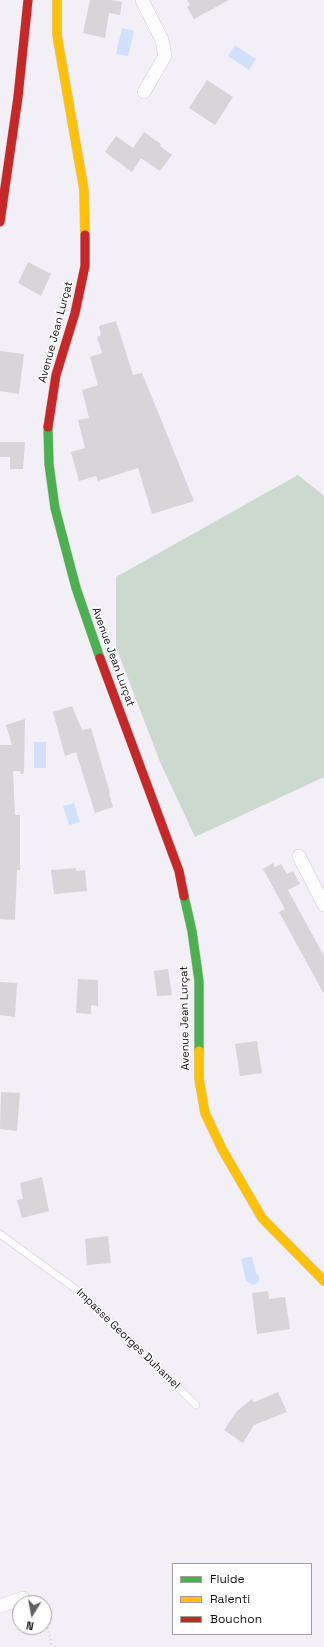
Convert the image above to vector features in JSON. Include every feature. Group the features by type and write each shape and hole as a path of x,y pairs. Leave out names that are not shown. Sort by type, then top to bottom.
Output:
{"main road":[{"path":"0,222 18,97 28,0"},
{"name":"Avenue Jean Lurçat","path":"57,0 57,34 84,190 85,266 75,313 56,375 48,421 48,464 55,508 76,588 94,641 179,871 192,931 199,981 199,1079 205,1113 222,1149 262,1218 324,1281"}],"street":[{"path":"142,0 162,40 165,56 144,92"},
{"path":"299,856 324,905"},
{"path":"0,1606 12,1602"}],"lane":[{"name":"Impasse Georges Duhamel","path":"0,1234 81,1293 196,1405"}],"path":[{"path":"49,1635 52,1647"}],"shaded area":[{"path":"298,475 324,496 324,777 195,837 160,762 116,647 116,577"}],"water":[{"path":"122,28 134,31 128,56 116,54"},
{"path":"235,45 256,59 249,70 228,56"},
{"path":"34,742 46,742 46,768 34,768"},
{"path":"74,803 80,822 69,825 63,806"},
{"path":"252,1256 256,1274 259,1276 258,1283 253,1285 246,1281 241,1259"}],"building":[{"path":"90,0 111,0 122,2 120,15 109,13 105,38 83,33"},
{"path":"187,0 229,0 194,19 187,7 190,5"},
{"path":"207,80 233,97 215,125 189,108"},
{"path":"144,132 161,144 160,146 172,155 160,171 141,158 132,172 105,152 116,136 133,148"},
{"path":"28,262 51,274 41,296 18,283"},
{"path":"116,321 133,375 142,373 194,501 152,514 138,468 98,481 96,476 79,481 71,452 85,448 78,420 89,418 82,390 98,385 90,357 102,353 97,337 101,335 99,326"},
{"path":"0,351 24,354 19,394 0,391"},
{"path":"0,442 25,442 23,469 10,469 10,457 0,457"},
{"path":"72,706 82,730 91,728 110,793 113,807 95,813 76,752 65,756 53,712"},
{"path":"25,719 24,771 23,774 21,774 20,771 13,771 15,815 20,815 20,870 17,870 15,920 0,919 0,745 12,745 6,725"},
{"path":"273,863 275,867 281,864 287,874 293,871 300,884 288,890 324,956 324,994 279,912 285,909 263,869"},
{"path":"76,868 76,871 85,870 87,891 54,894 51,870"},
{"path":"168,969 172,995 157,996 154,971"},
{"path":"78,979 98,980 98,1006 91,1005 91,1014 76,1013"},
{"path":"0,982 17,983 15,1017 0,1015"},
{"path":"257,1041 262,1073 240,1076 235,1044"},
{"path":"1,1092 20,1093 17,1131 0,1129"},
{"path":"42,1177 49,1211 22,1218 17,1200 23,1199 20,1183"},
{"path":"108,1236 111,1263 87,1265 85,1239"},
{"path":"268,1291 269,1299 285,1297 290,1329 257,1334 252,1293"},
{"path":"278,1392 287,1412 254,1425 243,1443 224,1430 237,1411 252,1399 254,1402"}],"traffic: fast":[{"path":"48,427 49,464 55,508 76,588 100,658"},
{"path":"184,896 192,931 199,981 199,1051"}],"traffic: slow":[{"path":"57,0 57,35 84,190 85,235"},
{"path":"199,1051 199,1079 205,1113 222,1149 262,1218 324,1281"}],"traffic: jam":[{"path":"0,222 18,97 28,0"},
{"path":"48,427 56,375 75,313 85,266 85,235"},
{"path":"100,658 179,871 184,896"}]}
